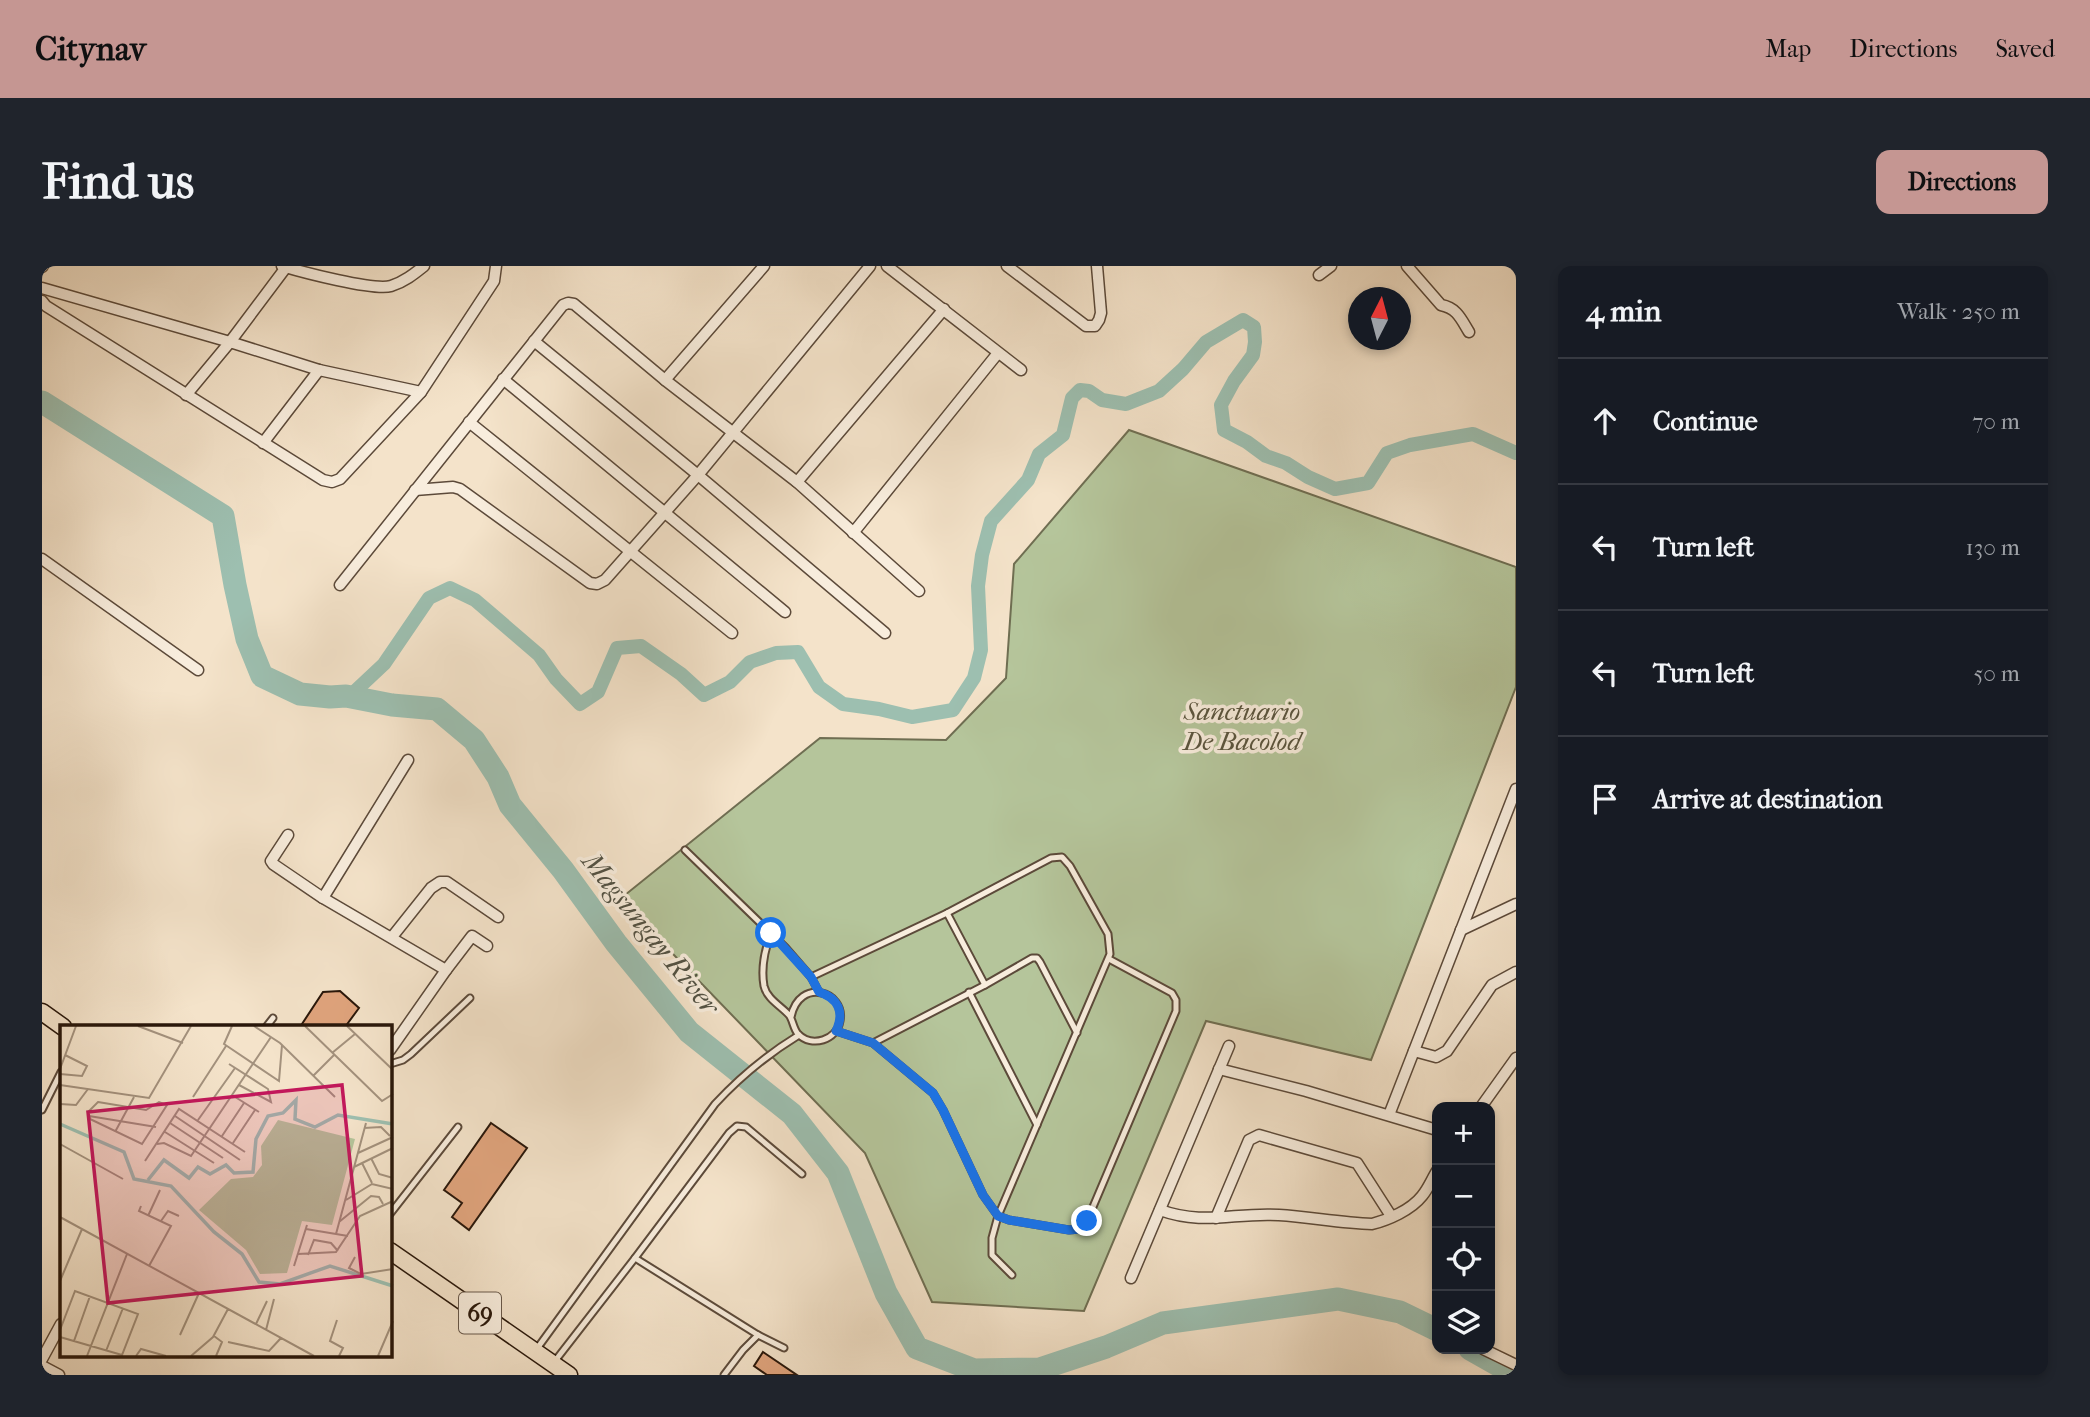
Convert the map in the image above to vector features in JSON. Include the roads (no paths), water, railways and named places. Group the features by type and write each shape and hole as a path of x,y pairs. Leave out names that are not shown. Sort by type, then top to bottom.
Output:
{"main road":[{"path":"42,1012 60,1025"},
{"name":"69","path":"392,1252 569,1375"}],"street":[{"path":"186,395 230,342 285,267 372,287 388,287 406,280 424,266"},
{"path":"42,301 262,443 323,480 332,482 340,479 421,392 494,281 496,266"},
{"path":"665,380 764,266"},
{"path":"415,491 453,487 460,489 590,583 597,584 605,580 698,475 870,266"},
{"path":"887,266 1021,370"},
{"path":"1007,266 1086,326 1095,326 1101,313 1097,266"},
{"path":"1320,275 1331,266"},
{"path":"1407,266 1441,305 1457,312 1469,332"},
{"path":"42,288 319,370 421,392"},
{"path":"340,584 468,422 563,305 568,303 574,304 731,433 797,482 919,591"},
{"path":"797,482 944,309"},
{"path":"534,341 698,475 885,634"},
{"path":"853,533 998,353"},
{"path":"262,443 319,370"},
{"path":"503,379 785,612"},
{"path":"468,422 732,633"},
{"path":"42,559 198,670"},
{"path":"323,898 408,760"},
{"path":"1389,1115 1516,789"},
{"path":"288,835 271,861 273,864 323,898 446,970"},
{"path":"392,937 431,887 440,882 447,882 498,917"},
{"path":"1461,930 1516,904"},
{"path":"392,1047 472,936 488,946"},
{"path":"1414,1051 1436,1056 1447,1051 1492,985 1516,972"},
{"path":"1131,1278 1228,1046"},
{"path":"1485,1102 1516,1058"},
{"path":"1219,1069 1260,1078 1432,1128"},
{"path":"1216,1218 1249,1140 1259,1135 1357,1163 1391,1216"},
{"path":"1160,1210 1186,1218 1277,1215 1372,1224 1406,1209 1422,1196 1432,1179"},
{"path":"42,1359 60,1326"},
{"path":"1493,1354 1516,1365"},
{"path":"42,1366 59,1375"}],"lane":[{"path":"685,850 771,933 811,977 819,992"},
{"path":"811,977 947,913 1051,858 1062,857 1070,866 1108,934 1109,959 998,1216 992,1238 992,1255 1012,1275"},
{"path":"947,913 985,985"},
{"path":"771,933 764,955 764,986 767,993 791,1017"},
{"path":"873,1043 1031,958 1037,958 1077,1033"},
{"path":"836,1031 873,1043 933,1093 983,1195 998,1216 1069,1230 1080,1229 1087,1221 1176,1011 1177,1000 1172,993 1109,959"},
{"path":"819,992 836,1002 841,1012 841,1022 829,1038 808,1040 799,1035 793,1027 793,1007 799,998 808,993 819,992"},
{"path":"969,992 1037,1125"},
{"path":"392,1063 411,1054 470,998"},
{"path":"268,1025 273,1018"},
{"path":"535,1351 715,1104 772,1051 799,1035"},
{"path":"42,1110 60,1074"},
{"path":"553,1364 737,1126 746,1127 802,1174"},
{"path":"392,1211 458,1127"},
{"path":"635,1258 784,1349"},
{"path":"724,1375 758,1335"}],"waterway":[{"path":"346,696 352,694 384,664 429,598 450,588 475,600 539,655 556,679 580,704 598,692 617,648 641,646 681,674 704,695 730,682 750,662 776,653 798,652 819,687 843,704 912,717 953,710 974,678 981,650 978,586 982,555 991,521 1028,480 1039,454 1063,435 1072,398 1080,390 1089,391 1102,400 1126,404 1159,391 1206,342 1243,320 1254,327 1253,355 1221,405 1224,430 1266,456 1286,463 1308,477 1335,489 1368,483 1387,453 1410,445 1473,434 1516,453"},
{"name":"Magsungay River","path":"42,402 223,516 247,639 262,676 300,694 346,696 392,705 437,709 474,740 498,777 510,805 563,870 616,943 689,1032 792,1114 838,1173 886,1293 917,1348 974,1370 1040,1369 1106,1347 1163,1323 1338,1299 1400,1312 1432,1328"},
{"name":"Magsungay River","path":"1479,1354 1516,1375"}],"park label":[{"name":"Sanctuario De Bacolod","path":"1242,726"}]}
